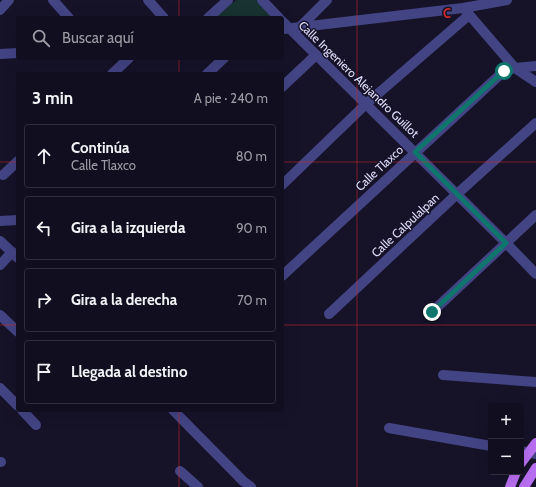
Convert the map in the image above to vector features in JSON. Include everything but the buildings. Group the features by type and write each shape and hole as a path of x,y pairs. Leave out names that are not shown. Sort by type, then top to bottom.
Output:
{"main road":[{"path":"529,453 536,443"},
{"path":"524,487 536,468"},
{"path":"510,487 515,475"}],"street":[{"path":"0,10 9,0"},
{"path":"53,0 67,16"},
{"path":"148,0 162,16"},
{"path":"210,16 228,0"},
{"path":"262,0 277,16"},
{"path":"300,27 327,0"},
{"path":"284,26 300,27 466,11 507,0"},
{"path":"466,11 515,68 536,82"},
{"path":"284,183 466,11"},
{"name":"Calle Ingeniero Alejandro Guillot","path":"284,26 316,55 415,152 536,274"},
{"path":"0,54 16,53"},
{"path":"284,85 316,55"},
{"path":"114,72 127,60"},
{"path":"209,72 222,60"},
{"path":"515,68 536,66"},
{"name":"Calle Tlaxco","path":"284,274 504,71 515,68"},
{"name":"Calle Calpulalpan","path":"329,314 457,194 536,123"},
{"path":"3,175 16,163"},
{"path":"432,312 536,215"},
{"path":"0,222 16,220"},
{"path":"0,241 15,254 0,265"},
{"path":"0,315 16,330"},
{"path":"443,375 536,382"},
{"path":"0,388 16,404"},
{"path":"24,412 36,425"},
{"path":"175,412 244,485"},
{"path":"390,428 488,445"},
{"path":"180,471 198,487"}],"green space":[{"path":"236,0 257,0 272,16 216,16"}],"route":[{"path":"432,312 506,243 415,152 504,71"}]}
